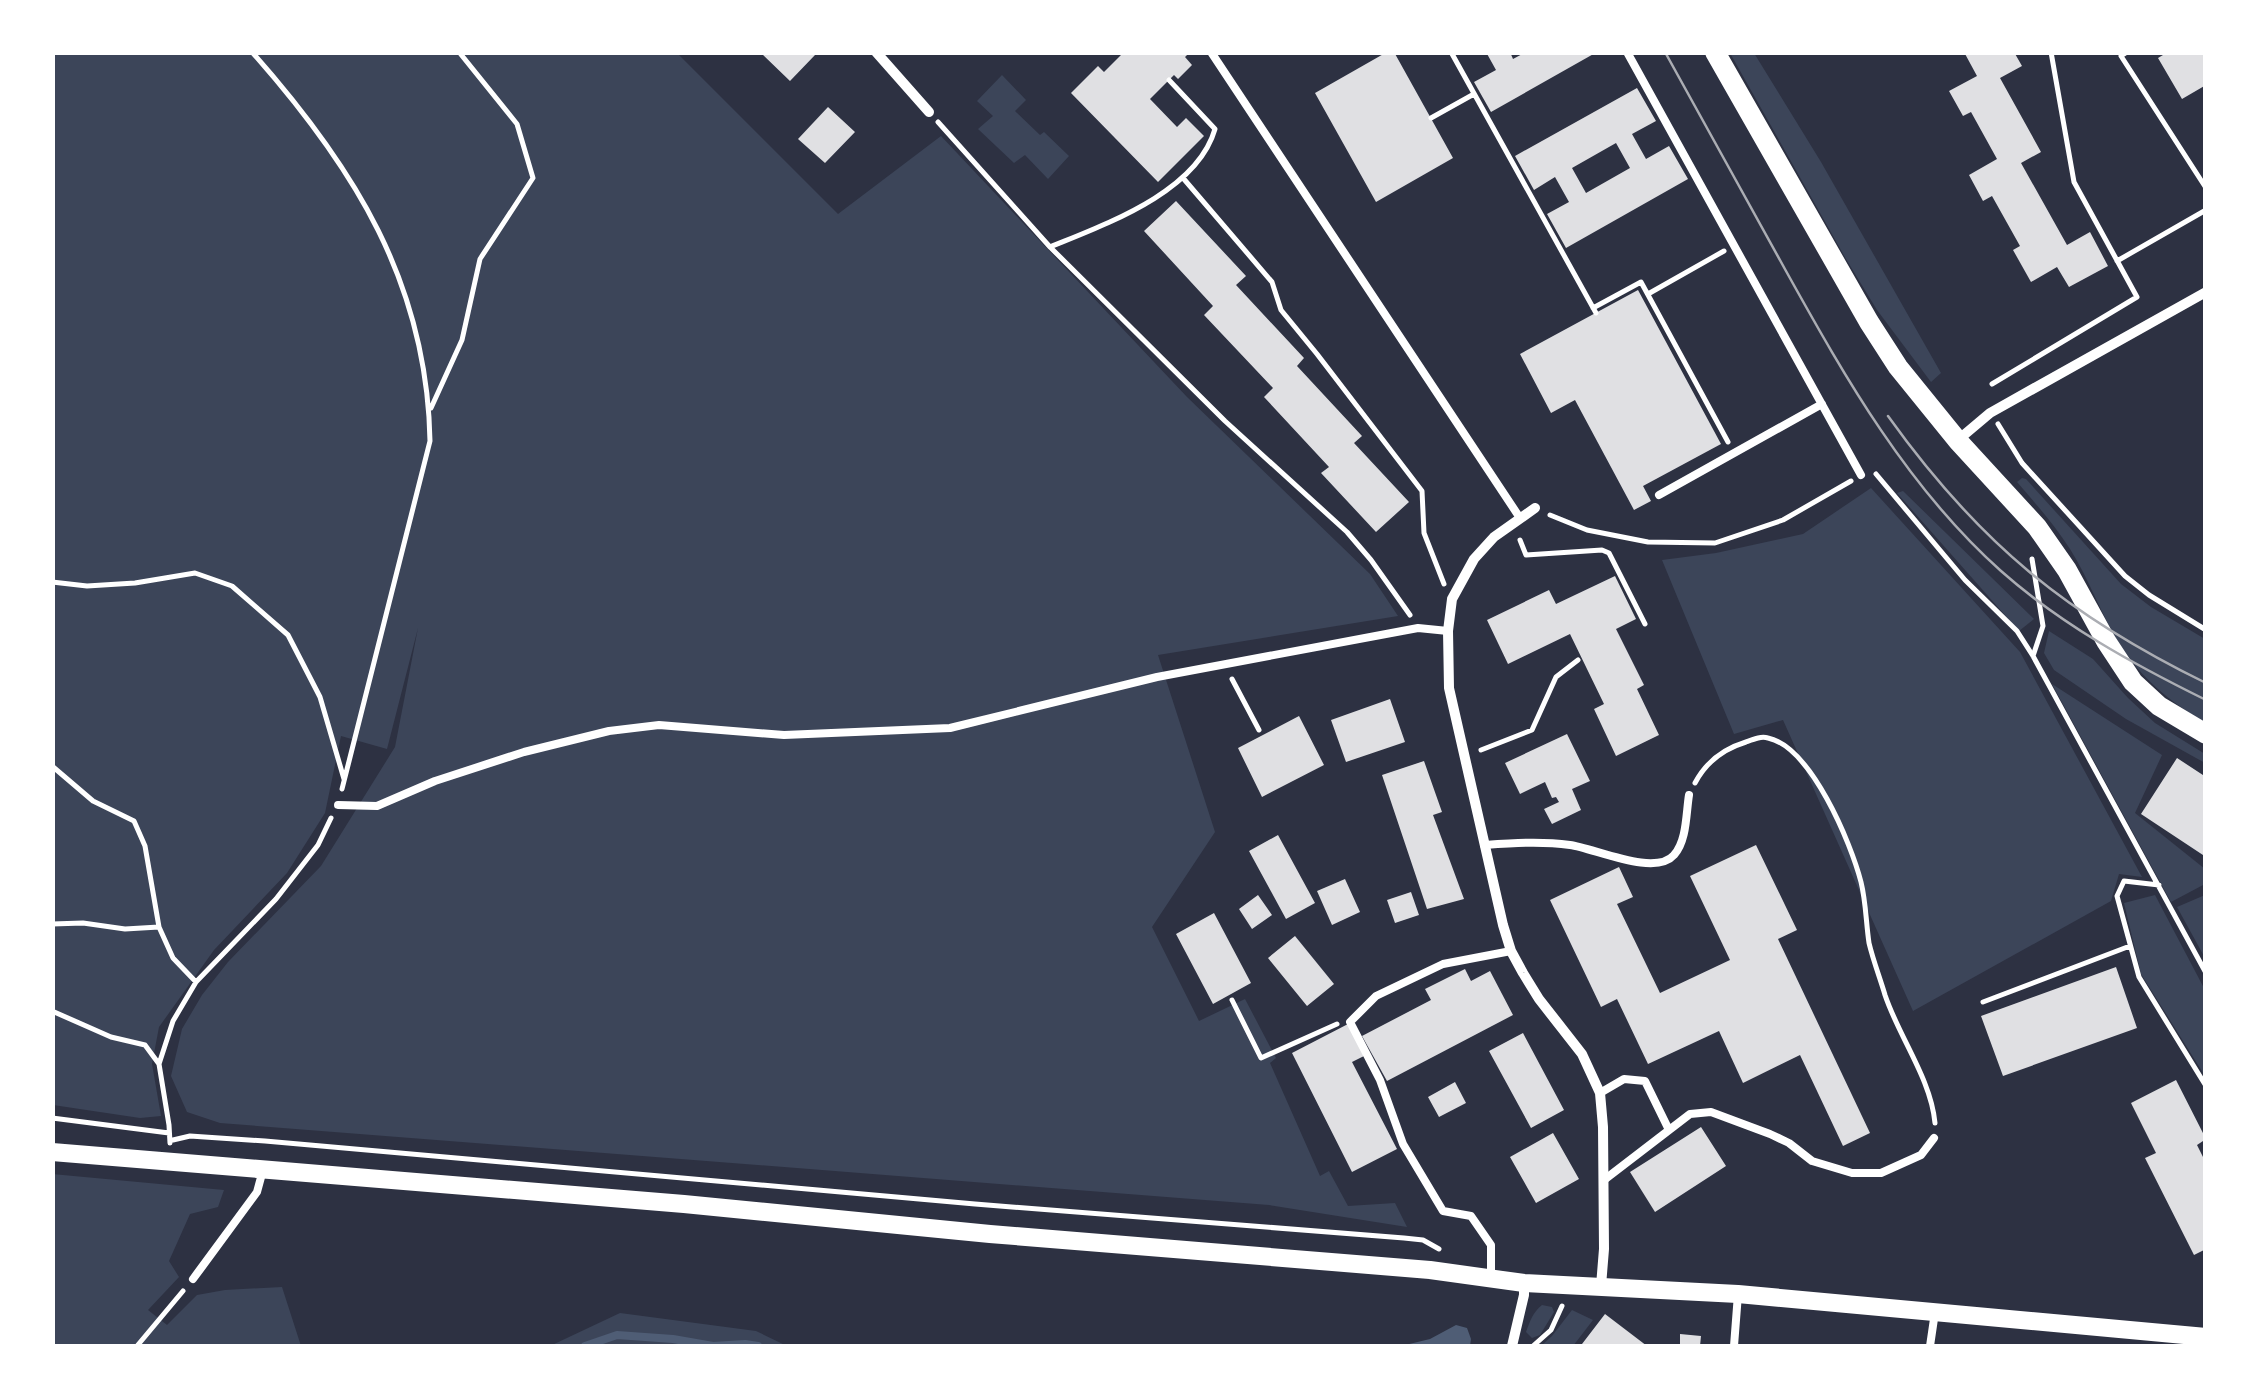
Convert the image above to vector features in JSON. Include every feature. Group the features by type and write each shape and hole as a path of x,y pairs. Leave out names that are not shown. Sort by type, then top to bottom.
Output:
{"main road":[{"path":"1715,52 1898,367 2038,527 2133,682 2159,706 2206,734"}],"street":[{"path":"876,52 929,112"},
{"path":"1958,440 1990,414 2206,292"},
{"path":"1535,508 1494,537 1474,559 1452,599 1449,688 1511,950 1538,999 1582,1054 1600,1093 1604,1180 1600,1286"},
{"path":"52,1152 1430,1270 1524,1284 1738,1294 1936,1312 2162,1340 2206,1336"},
{"path":"1512,1346 1524,1284"}],"lane":[{"path":"1211,52 1517,520"},
{"path":"1627,52 1861,475"},
{"path":"1659,495 1822,404"},
{"path":"338,805 376,806 524,752 609,731 659,725 784,735 950,728 1157,677 1418,628 1448,630"},
{"path":"1484,845 1572,845 1636,862 1662,863 1673,857 1681,843 1688,795"},
{"path":"1491,1279 1491,1245 1472,1216 1443,1211 1402,1144 1380,1080 1350,1022 1376,996 1443,964 1511,950"},
{"path":"1600,1093 1624,1079 1645,1081 1669,1130"},
{"path":"1604,1180 1690,1114 1712,1112 1789,1143 1812,1161 1852,1173 1881,1173 1921,1155 1934,1138"},
{"path":"193,1279 257,1192 263,1170"},
{"path":"1734,1346 1738,1294"},
{"path":"1930,1346 1936,1312"}],"path":[{"path":"170,1137 159,1064 174,1021 196,982 276,899 318,846 338,805 430,442 430,411 420,343 407,295 387,246 324,140 252,52"},
{"path":"430,411 462,340 480,259 532,178 517,124 459,52"},
{"path":"1450,52 1594,310 1642,282 1734,452"},
{"path":"1992,384 2136,297 2074,182 2050,52"},
{"path":"2127,52 2121,56 2206,188"},
{"path":"1050,247 1128,215 1183,178 1212,143 1216,129 1168,80"},
{"path":"1430,118 1474,94"},
{"path":"929,112 1050,247 1225,421 1347,532 1418,628"},
{"path":"1183,178 1272,282 1281,310 1422,492 1424,533 1452,599"},
{"path":"2117,261 2206,210"},
{"path":"1648,294 1734,246"},
{"path":"1990,414 2022,463 2125,576 2206,630"},
{"path":"1535,508 1587,530 1648,542 1715,543 1783,520 1872,469 1965,580 2016,630 2206,973"},
{"path":"1517,520 1526,556 1602,550 1609,553 1645,624"},
{"path":"2032,557 2043,626 2033,656"},
{"path":"52,582 87,586 194,573 232,586 288,635 320,697 344,780"},
{"path":"1464,756 1532,730 1556,676 1578,660"},
{"path":"1225,665 1259,730"},
{"path":"1688,795 1703,768 1728,747 1764,736 1783,743 1807,767 1832,806 1855,861 1870,946 1892,1017 1935,1118 1934,1138"},
{"path":"52,766 93,801 134,820 145,846 159,927 172,958 196,982"},
{"path":"2159,885 2124,881 2117,896 2139,977 2206,1086"},
{"path":"52,924 159,927"},
{"path":"1983,1002 2130,946"},
{"path":"1232,1000 1261,1058 1358,1014"},
{"path":"52,1011 111,1038 145,1045 159,1064"},
{"path":"52,1118 170,1137 218,1137 1424,1240"},
{"path":"137,1346 193,1279"},
{"path":"1533,1346 1552,1330 1562,1306"}],"shaded area":[{"path":"53,53 677,53 838,214 941,136 1187,397 1370,574 1398,616 1158,655 1215,832 1152,927 1199,1021 1245,999 1276,1058 1270,1063 1320,1176 1329,1171 1348,1206 1395,1203 1407,1227 1269,1205 220,1123 187,1112 171,1076 182,1029 228,962 321,866 395,747 418,628 387,749 341,736 325,813 287,873 214,950 159,1027 152,1064 161,1116 140,1118 53,1105"},
{"path":"1730,53 1754,53 1821,162 1941,373 1931,382 1877,310"},
{"path":"1002,75 1026,100 1015,111 1069,156 1048,179 1025,155 1014,163 978,129 993,116 977,101"},
{"path":"2022,478 2121,584 2205,639 2205,723 2158,689 2128,657 2070,549 2017,482"},
{"path":"1871,488 2020,652 2142,877 2119,874 2111,901 1913,1011 1783,720 1734,734 1662,560 1803,534"},
{"path":"1903,491 2034,619 2019,631 1897,493"},
{"path":"2049,631 2093,659 2155,723 2205,754 2205,763 2126,719 2054,670 2044,653"},
{"path":"2052,684 2162,755 2135,813 2205,869 2205,884 2171,902"},
{"path":"2155,895 2205,990 2205,1076 2141,974 2124,903"},
{"path":"2205,895 2205,958 2177,907"},
{"path":"52,1174 224,1190 218,1207 190,1214 169,1261 179,1277 148,1310 167,1325 197,1295 282,1287 301,1346 53,1346"},
{"path":"1542,1305 1552,1307 1554,1312 1540,1335 1532,1338 1526,1332"},
{"path":"1572,1310 1593,1320 1573,1346 1541,1346 1552,1336"},
{"path":"620,1313 756,1331 787,1346 550,1346"},
{"path":"1456,1325 1467,1328 1470,1346 1401,1346 1430,1339"}],"building":[{"path":"760,52 812,52 815,55 790,81"},
{"path":"1124,52 1190,52 1185,57 1192,65 1178,79 1174,75 1150,99 1177,127 1186,118 1204,136 1158,182 1071,93 1098,66 1104,72"},
{"path":"1387,52 1394,52 1453,158 1376,202 1315,93"},
{"path":"1486,52 1510,52 1513,59 1526,52 1597,52 1491,112 1474,82 1496,70"},
{"path":"1964,52 2014,52 2022,66 2000,78 2041,152 2021,163 2067,245 2090,232 2108,266 2069,287 2057,267 2031,282 2013,250 2020,246 1992,196 1983,201 1969,175 1997,159 1971,112 1963,116 1949,91 1977,76"},
{"path":"2168,52 2206,52 2206,85 2182,99 2158,58"},
{"path":"1637,88 1656,121 1632,134 1646,159 1669,146 1688,179 1566,248 1547,214 1569,202 1555,177 1534,190 1515,156","holes":["1616,143 1630,168 1586,193 1572,168"]},
{"path":"828,107 855,132 825,163 798,139"},
{"path":"1176,201 1246,276 1236,285 1304,358 1297,366 1362,436 1354,443 1409,502 1376,532 1321,473 1329,467 1264,397 1273,388 1204,315 1213,306 1144,231"},
{"path":"1638,290 1721,444 1643,486 1651,501 1634,510 1575,400 1551,413 1520,354"},
{"path":"1615,576 1636,619 1616,629 1644,685 1637,689 1659,735 1616,756 1594,709 1604,704 1570,634 1508,664 1487,620 1549,590 1556,604"},
{"path":"1390,699 1405,742 1346,762 1331,720"},
{"path":"1299,716 1324,765 1262,797 1238,748"},
{"path":"1567,734 1590,781 1572,789 1581,810 1552,824 1544,809 1559,802 1552,798 1545,782 1520,794 1505,763"},
{"path":"2177,758 2206,777 2206,857 2141,814"},
{"path":"1424,761 1442,812 1433,815 1464,899 1427,909 1382,775"},
{"path":"1278,835 1315,903 1286,919 1249,851"},
{"path":"1756,845 1797,930 1778,939 1870,1133 1843,1146 1800,1055 1743,1083 1719,1031 1648,1064 1617,999 1601,1007 1550,900 1619,867 1633,897 1617,904 1660,993 1730,960 1690,876"},
{"path":"1345,879 1360,912 1332,925 1317,891"},
{"path":"1411,892 1419,915 1395,923 1387,900"},
{"path":"1258,895 1272,915 1252,929 1239,909"},
{"path":"1214,913 1251,983 1213,1004 1176,934"},
{"path":"1295,936 1334,984 1307,1006 1268,958"},
{"path":"2116,967 2137,1028 2003,1076 1981,1016"},
{"path":"1465,969 1471,981 1490,971 1513,1015 1387,1081 1362,1036 1431,1000 1425,989"},
{"path":"1348,1024 1364,1056 1352,1062 1397,1149 1352,1172 1292,1053"},
{"path":"1523,1033 1564,1110 1531,1128 1489,1051"},
{"path":"2176,1080 2206,1139 2197,1145 2206,1163 2206,1249 2194,1255 2145,1158 2156,1153 2131,1103"},
{"path":"1455,1082 1466,1103 1439,1117 1428,1097"},
{"path":"1701,1127 1726,1166 1655,1212 1630,1172"},
{"path":"1553,1133 1579,1179 1536,1203 1510,1157"},
{"path":"1605,1314 1647,1346 1582,1344"},
{"path":"1680,1334 1701,1336 1700,1346 1680,1346"}],"waterway":[{"path":"585,1346 617,1335 713,1346 758,1346"}],"tram line":[{"path":"1665,52 1832,352 1881,430 1937,504 2001,571 2048,609 2125,658 2206,700"},
{"path":"1888,416 1956,501 2029,571 2110,630 2206,683"}]}
